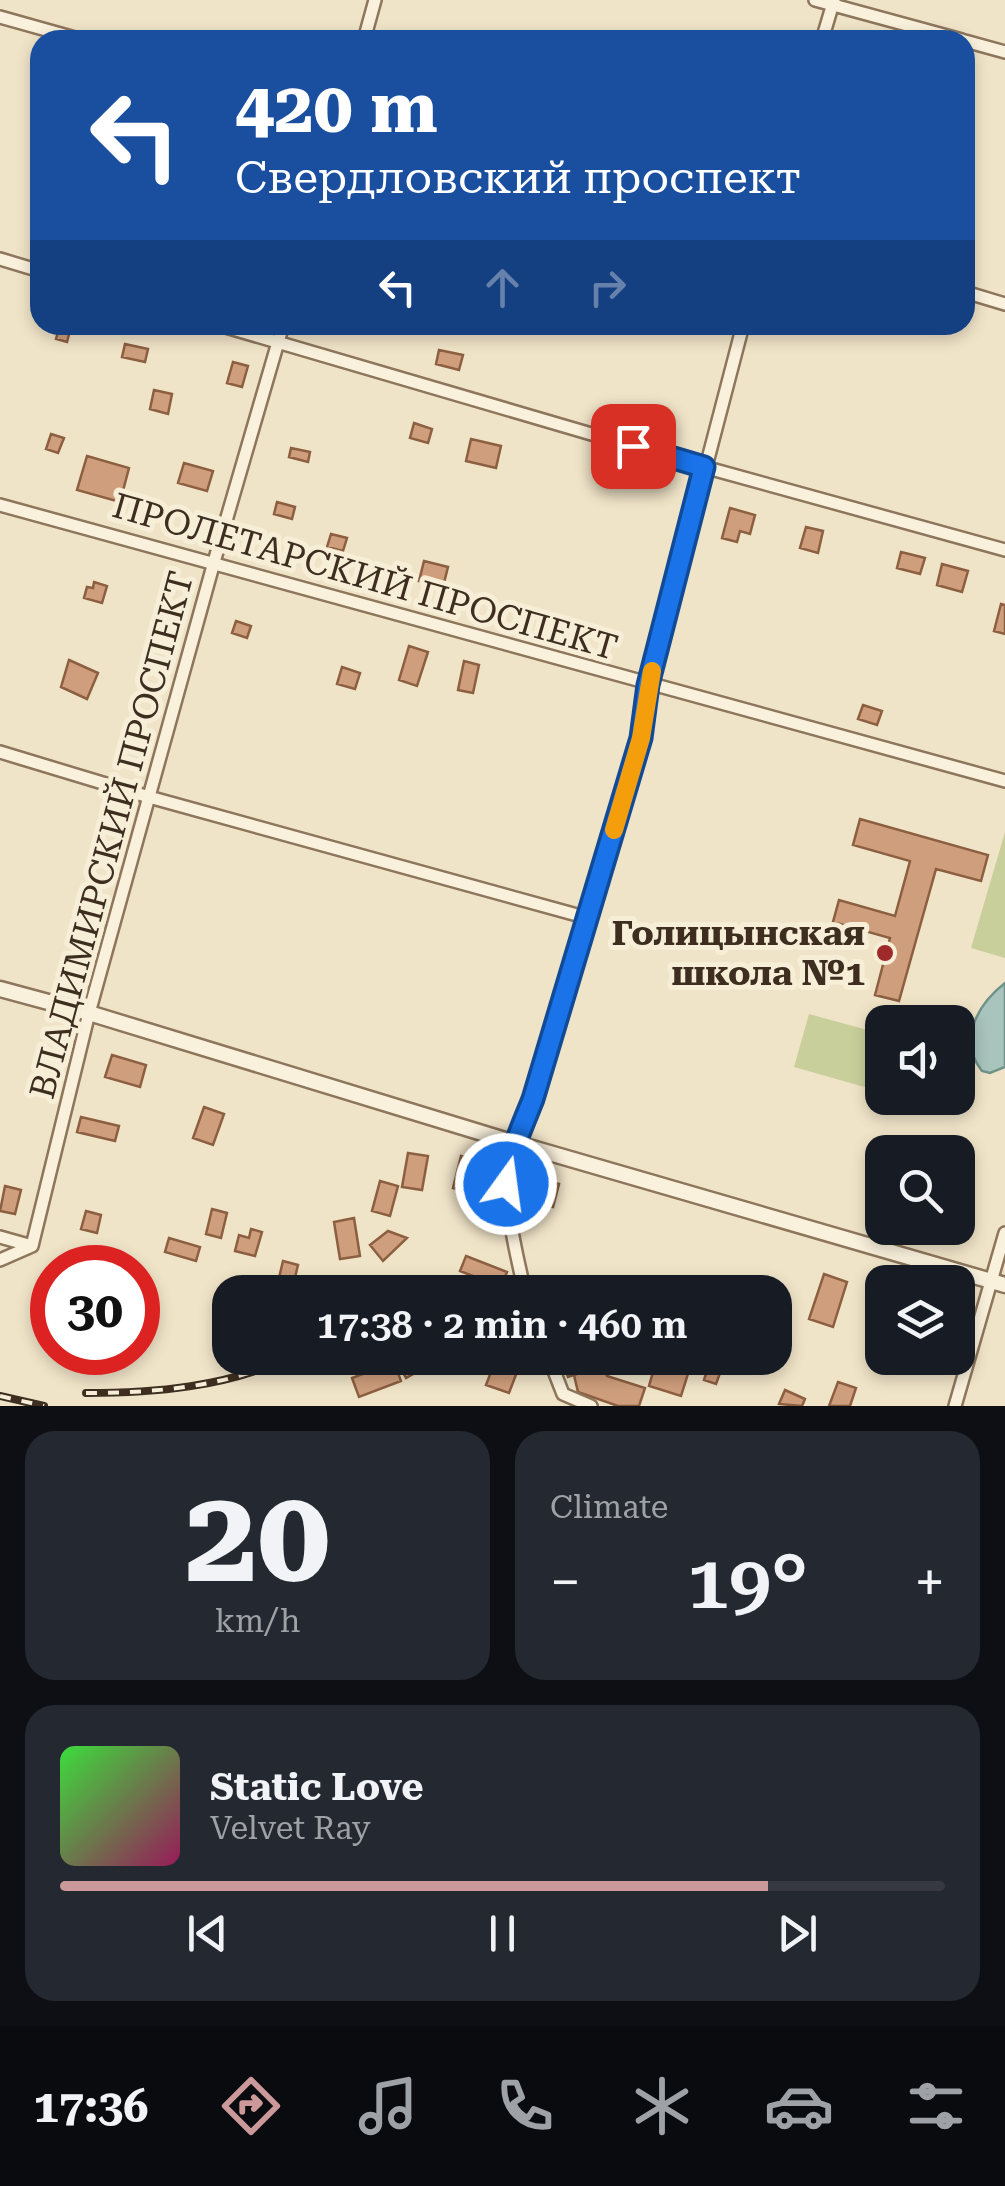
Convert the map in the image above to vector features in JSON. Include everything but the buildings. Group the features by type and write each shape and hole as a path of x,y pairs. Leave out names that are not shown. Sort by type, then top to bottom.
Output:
{"street":[{"path":"367,30 375,0"},
{"path":"815,0 930,30"},
{"path":"825,30 833,2"},
{"path":"0,16 48,30"},
{"path":"975,43 1005,52"},
{"path":"0,259 30,268"},
{"path":"975,295 1005,304"},
{"path":"252,335 1005,550"},
{"name":"ВЛАДИМИРСКИЙ ПРОСПЕКТ","path":"32,1245 89,1013 281,335"},
{"path":"522,1275 506,1184 508,1167 533,1099 641,738 648,685 740,335"},
{"name":"ПРОЛЕТАРСКИЙ ПРОСПЕКТ","path":"0,505 1005,781"},
{"path":"0,752 588,918"},
{"path":"0,989 998,1283"},
{"path":"956,1406 998,1283 1005,1233"},
{"path":"0,1236 30,1245"},
{"path":"0,1260 30,1247"},
{"path":"556,1375 564,1394 591,1406"}],"green space":[{"path":"1005,832 1005,958 971,948"},
{"path":"809,1014 865,1029 865,1087 794,1067"}],"water":[{"path":"1005,983 1005,1067 990,1073 982,1071 975,1059 975,1021"}],"railway":[{"path":"86,1393 138,1392 243,1375"},
{"path":"0,1396 44,1406"}],"slow traffic":[{"path":"614,830 641,738 652,671"}],"place":[{"name":"Голицынская школа №1","path":"885,953"}],"route":[{"path":"506,1184 515,1143 533,1099 641,738 648,685 704,467 633,446"}]}
